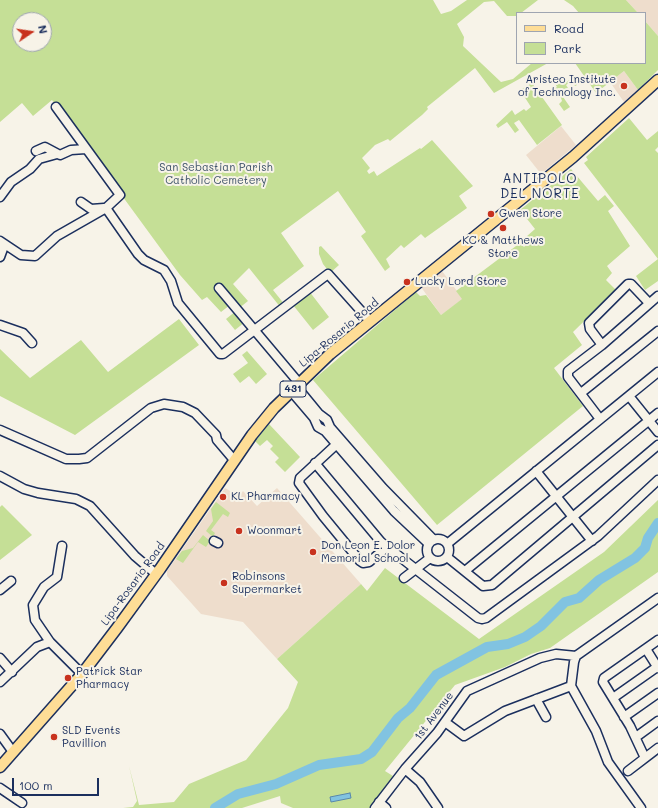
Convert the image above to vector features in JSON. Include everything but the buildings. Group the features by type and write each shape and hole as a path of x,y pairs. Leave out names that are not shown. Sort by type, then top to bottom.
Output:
{"main road":[{"name":"Lipa-Rosario Road","path":"0,767 82,674 156,574 258,426 296,387 370,321 574,157 658,80"}],"street":[{"path":"0,257 2,243 21,255 35,256 57,236 106,208 120,196 56,107"},
{"path":"36,151 45,147 57,154"},
{"path":"0,197 11,182 30,169 39,160 57,154 60,155 71,150 86,149"},
{"path":"81,202 91,209 106,208"},
{"path":"106,208 138,254 144,260 164,270 171,280 178,303 220,354 223,354 328,274 370,321"},
{"path":"602,345 590,329 589,323 628,284 631,284 649,303"},
{"path":"219,288 254,331 317,416 318,427 327,429 432,542"},
{"path":"600,419 568,377 568,371 602,345 658,296"},
{"path":"0,326 23,332 32,344"},
{"path":"581,393 658,331"},
{"path":"447,544 658,372"},
{"path":"629,396 658,432"},
{"path":"0,430 66,459 87,458 150,408 164,404 183,407 195,413 216,435 221,436 236,458"},
{"path":"465,571 658,413"},
{"path":"317,416 327,420 327,429"},
{"path":"339,442 300,478 299,483 360,562 368,562 387,547"},
{"path":"447,557 482,586 492,585 658,445"},
{"path":"315,463 375,535 387,547 478,618 484,619 592,541 658,480"},
{"path":"536,471 592,541"},
{"path":"0,476 24,489 38,493 76,499 90,506 134,556 156,574"},
{"path":"430,558 439,561 447,557 449,552 447,544 443,540 432,542"},
{"path":"430,558 428,553 432,542"},
{"path":"62,546 57,577 44,587 33,605 35,620 50,642 82,674"},
{"path":"404,578 415,568 430,558"},
{"path":"0,590 11,581"},
{"path":"641,808 608,762 596,731 571,686 576,656 658,598"},
{"path":"645,758 636,737 603,680 658,640"},
{"path":"0,682 37,647 43,643 50,642"},
{"path":"613,698 658,667 646,649"},
{"name":"1st Avenue","path":"377,805 445,722 463,695 473,687 549,655 565,654 576,656"},
{"path":"0,658 12,672"},
{"path":"445,722 464,736 499,714 571,686"},
{"path":"624,717 658,693"},
{"path":"536,699 546,717"},
{"path":"636,737 658,721"},
{"path":"0,734 13,752"},
{"path":"628,771 658,748"},
{"path":"405,769 420,782 438,808"},
{"path":"0,788 22,803"},
{"path":"377,805 386,808"}],"shaded area":[{"path":"626,0 658,0 658,36 646,22 646,12 637,12"},
{"name":"Aristeo Institute of Technology Inc.","path":"624,71 638,90 624,102 610,82"},
{"path":"561,126 576,145 541,174 526,155"},
{"path":"442,271 463,299 441,315 421,287"},
{"path":"225,488 239,496 243,491 257,506 277,488 361,584 277,659 243,622 201,614 167,576 167,571"}],"green space":[{"name":"San Sebastian Parish Catholic Cemetery","path":"0,0 433,0 441,14 451,11 467,0 538,0 522,12 516,12 516,16 507,16 494,1 484,2 457,24 464,37 463,46 501,82 513,79 531,64 546,64 494,93 475,68 427,107 428,109 422,115 390,141 388,139 375,145 362,158 370,168 367,171 369,174 374,171 377,176 420,148 421,149 432,140 473,186 459,196 467,208 425,238 421,234 404,248 401,245 386,259 390,267 385,271 361,236 366,232 338,191 281,233 304,266 273,290 285,305 281,308 249,268 233,284 248,301 238,309 230,305 221,312 207,297 202,300 180,275 52,100 33,116 22,103 0,122"},
{"path":"564,0 626,0 637,12 578,12 573,6"},
{"path":"646,22 658,36 658,70 638,90 624,71 596,93 576,64 646,64"},
{"path":"561,78 564,83 573,78 577,85 575,86 572,81 566,85 568,88 561,94 570,107 564,111 559,104 562,101 561,98 554,89 557,87 554,82"},
{"path":"532,83 562,125 537,145 519,120 514,123 519,130 515,133 507,122 498,128 496,125 512,110 515,115 524,109 526,111 531,107 520,90"},
{"path":"629,118 647,140 658,131 658,147 655,150 658,153 658,259 584,163 588,160 586,157"},
{"path":"571,169 598,201 605,195 614,206 608,211 630,246 607,266 612,273 606,280 616,290 573,332 582,345 554,368 583,406 437,525 313,380 416,292 420,296 426,295 441,315 462,299 456,291 520,243 524,247 529,242 526,237 535,229 520,210"},
{"path":"321,246 339,265 330,273 323,264 319,254 319,247"},
{"path":"658,259 658,281 645,290 636,276"},
{"path":"309,291 329,317 313,330 293,305"},
{"path":"236,311 245,322 235,330 226,319"},
{"path":"179,319 199,345 75,435 0,396 0,349 30,378 81,340 108,372"},
{"path":"247,351 267,374 256,384 249,376 240,383 233,374 248,363 242,355"},
{"path":"269,424 300,457 285,472 275,462 279,458 270,449 273,446 267,440 260,446 255,441"},
{"path":"658,500 658,572 550,648 531,654 505,667 455,685 385,771 393,776 370,808 293,808 281,803 280,796 242,808 123,808 133,807 137,801 129,766 139,805 174,802 189,784 246,760 288,708 298,682 277,659 361,584 367,591 385,568 479,639 604,552"},
{"path":"216,502 230,513 228,517 223,514 211,530 215,533 213,537 206,531 213,521 211,509"},
{"path":"2,505 32,535 0,560 0,507"},
{"path":"203,535 210,541 206,547 198,542 183,563 176,559 182,551 193,548"}],"water":[{"path":"350,793 351,798 331,802 330,797"}],"waterway":[{"path":"215,808 238,794 276,784 319,765 361,759 372,752 398,718 410,708 436,675 487,647 508,644 525,637 541,626 565,602 579,598 599,580 635,558 645,548 648,538 658,523"}],"place":[{"name":"Aristeo Institute of Technology Inc.","path":"624,86"},
{"name":"Gwen Store","path":"491,214"},
{"name":"KC & Matthews Store","path":"503,228"},
{"name":"Lucky Lord Store","path":"407,282"},
{"name":"KL Pharmacy","path":"223,497"},
{"name":"Woonmart","path":"239,531"},
{"name":"Don Leon E. Dolor Memorial School","path":"313,552"},
{"name":"Robinsons Supermarket","path":"224,583"},
{"name":"Patrick Star Pharmacy","path":"68,678"},
{"name":"SLD Events Pavillion","path":"54,737"}],"district":[{"name":"ANTIPOLO DEL NORTE","path":"540,186"}]}
